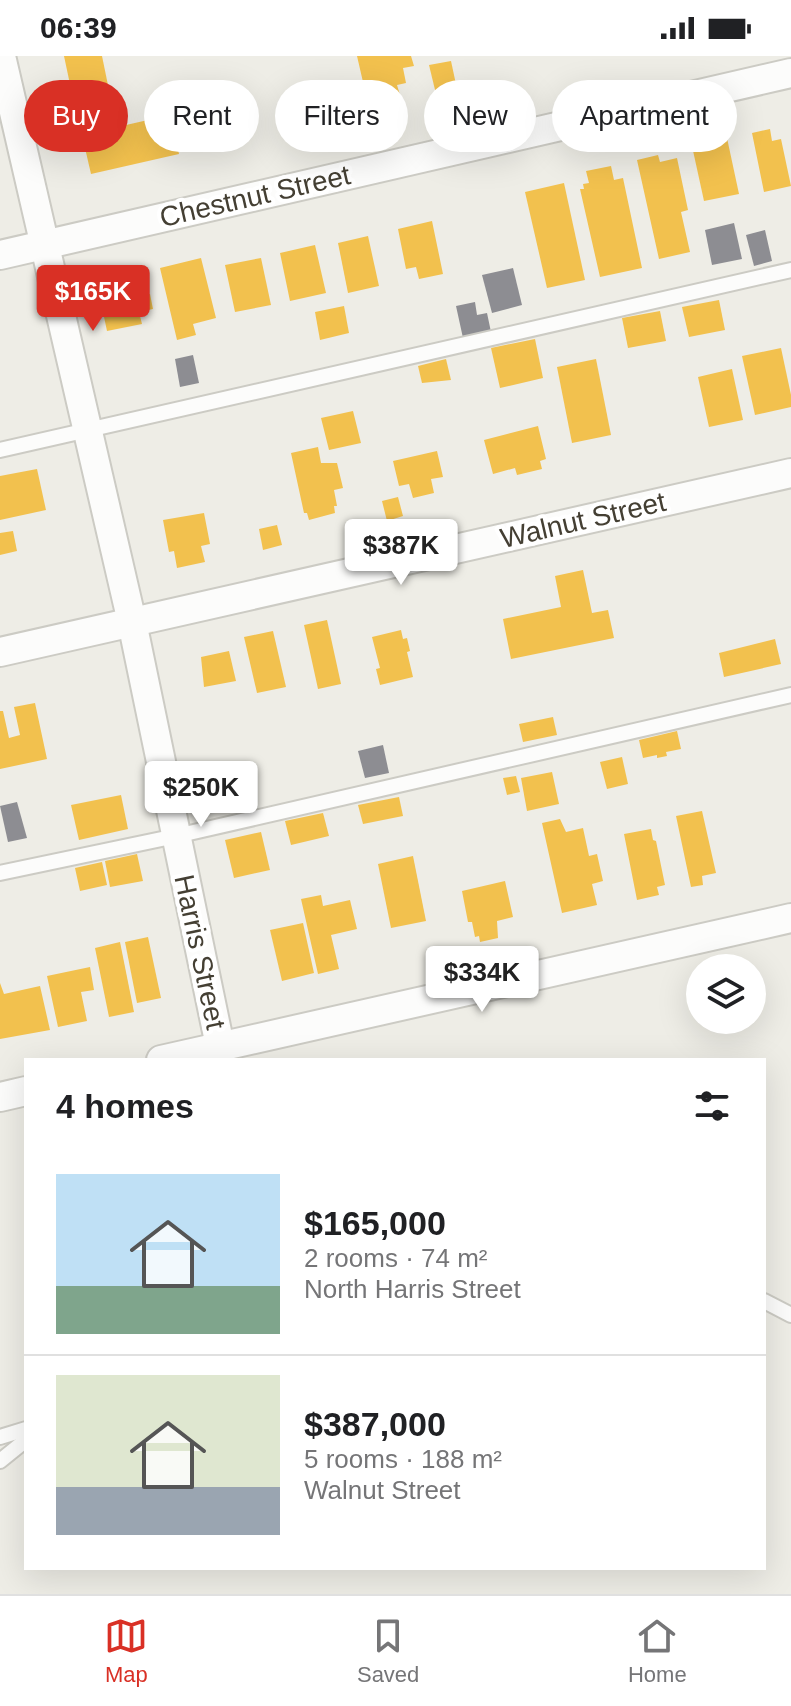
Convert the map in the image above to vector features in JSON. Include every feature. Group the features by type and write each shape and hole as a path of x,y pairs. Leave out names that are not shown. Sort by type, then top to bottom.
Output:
{"street":[{"name":"Harris Street","path":"1,56 132,622 220,1046"},
{"name":"Chestnut Street","path":"0,255 791,73"},
{"name":"Walnut Street","path":"0,652 791,473"},
{"path":"169,1058 791,918"},
{"path":"0,1097 24,1091"}],"lane":[{"path":"0,450 791,270"},
{"path":"0,873 176,836 791,695"},
{"path":"766,1302 791,1315"},
{"path":"0,1437 24,1430"},
{"path":"0,1461 24,1442"}],"building: Homes":[{"path":"64,56 102,56 107,80 69,80"},
{"path":"357,56 411,56 414,66 403,68 405,80 363,80"},
{"path":"451,61 455,80 433,80 429,65"},
{"path":"144,121 144,152 179,154 91,174 86,152 128,152 128,125"},
{"path":"770,129 772,141 781,139 791,186 764,192 752,133"},
{"path":"693,152 730,152 739,194 704,201"},
{"path":"658,155 660,162 677,158 688,210 681,212 690,252 659,259 637,160"},
{"path":"611,166 614,180 623,178 642,268 600,277 580,189 584,189 583,184 589,183 586,171"},
{"path":"564,183 585,280 547,288 525,192"},
{"path":"432,221 443,274 419,279 416,267 406,269 398,229"},
{"path":"368,236 379,286 348,293 338,243"},
{"path":"315,245 326,293 290,301 280,253"},
{"path":"201,258 216,318 193,324 196,335 177,340 160,268"},
{"path":"261,258 271,305 235,312 225,265"},
{"path":"130,272 135,297 150,294 153,309 139,312 142,324 107,331 96,279"},
{"path":"719,300 725,330 689,337 682,307"},
{"path":"344,306 349,333 320,340 315,312"},
{"path":"660,311 666,341 628,348 622,318"},
{"path":"535,339 543,378 500,388 491,348"},
{"path":"781,348 791,407 755,415 742,356"},
{"path":"446,359 451,380 422,383 418,366"},
{"path":"596,359 611,435 572,443 557,367"},
{"path":"732,369 743,420 709,427 698,377"},
{"path":"353,411 361,443 329,450 321,418"},
{"path":"538,426 546,459 540,461 542,469 517,475 515,468 493,474 484,440"},
{"path":"318,447 321,463 337,463 343,488 334,490 335,513 309,520 307,513 304,513 291,453"},
{"path":"437,451 443,477 431,479 434,493 413,498 409,484 399,486 393,461"},
{"path":"37,469 46,510 0,520 0,476"},
{"path":"398,497 403,516 387,521 382,501"},
{"path":"204,513 210,544 201,546 205,562 177,568 174,551 169,552 163,520"},
{"path":"277,525 282,545 263,550 259,529"},
{"path":"13,531 17,551 0,555 0,533"},
{"path":"583,570 592,613 608,610 614,638 511,659 503,619 561,607 555,576"},
{"path":"327,620 341,684 318,689 304,625"},
{"path":"401,630 403,639 407,638 413,677 380,685 376,669 380,668 372,637"},
{"path":"273,631 286,687 257,693 244,637"},
{"path":"775,639 781,664 724,677 719,653"},
{"path":"229,651 236,681 204,687 201,657"},
{"path":"35,703 47,759 0,769 0,711 3,711 9,738 20,735 14,707"},
{"path":"553,717 557,735 523,742 519,724"},
{"path":"677,731 681,749 666,752 667,756 643,758 639,740"},
{"path":"622,757 628,784 607,789 600,762"},
{"path":"552,772 559,804 527,811 521,778"},
{"path":"516,776 520,792 507,795 503,778"},
{"path":"121,795 128,829 79,840 71,805"},
{"path":"399,797 403,816 363,824 358,805"},
{"path":"702,811 716,873 702,876 703,885 691,887 676,816"},
{"path":"323,813 329,836 291,845 285,821"},
{"path":"560,819 566,832 583,828 589,856 597,854 603,881 592,884 597,905 562,913 542,823"},
{"path":"651,829 665,885 657,887 659,895 637,900 624,834"},
{"path":"261,832 270,870 234,878 225,840"},
{"path":"137,854 143,881 110,887 105,861"},
{"path":"413,856 426,921 391,928 378,864"},
{"path":"102,862 107,885 80,891 75,868"},
{"path":"505,881 513,917 497,921 498,938 480,942 479,936 475,937 472,922 468,922 462,891"},
{"path":"321,895 323,906 350,900 357,929 331,935 339,969 318,974 301,899"},
{"path":"303,923 314,973 282,981 270,930"},
{"path":"148,937 161,998 137,1003 125,942"},
{"path":"120,942 134,1012 109,1017 95,948"},
{"path":"90,967 94,990 81,992 87,1021 58,1027 47,976"},
{"path":"0,983 4,994 40,986 50,1030 0,1039"}],"building: Industry":[{"path":"734,223 742,259 712,265 705,230"},
{"path":"765,230 772,261 754,266 746,235"},
{"path":"513,268 522,305 492,313 482,275"},
{"path":"475,302 477,315 487,313 491,332 463,338 456,306"},
{"path":"193,355 199,383 180,387 175,359"},
{"path":"383,745 389,773 365,778 358,751"},
{"path":"17,802 27,838 8,842 0,806"}]}
